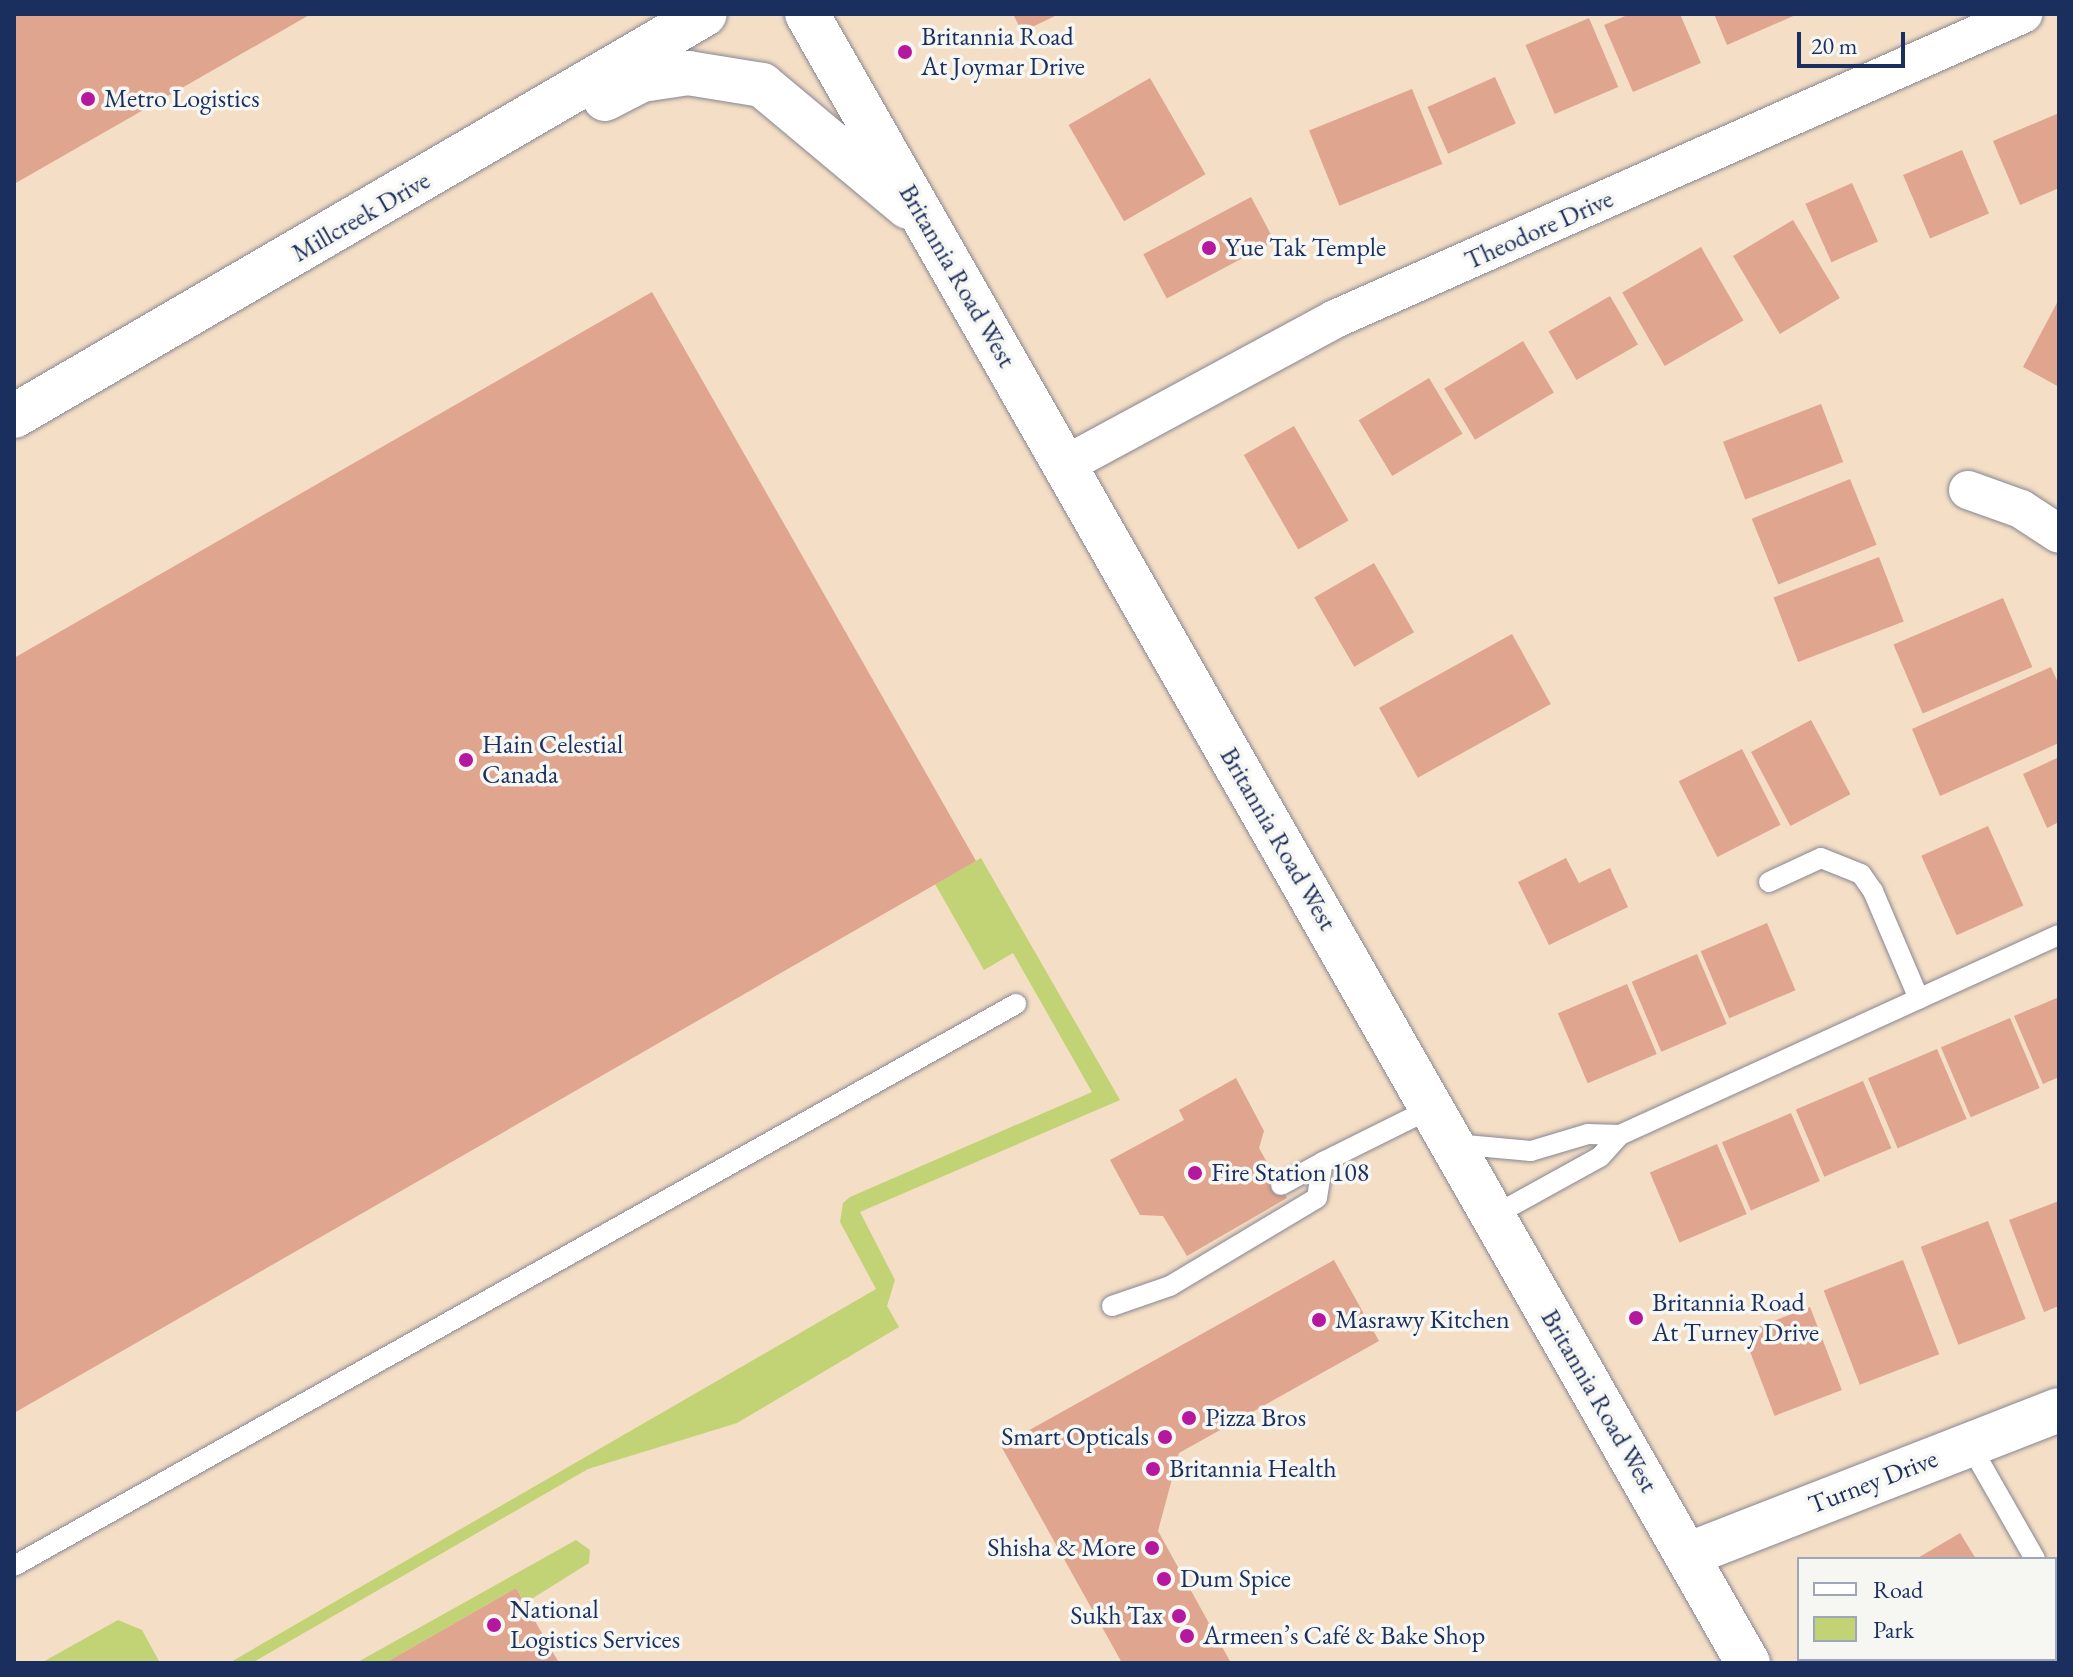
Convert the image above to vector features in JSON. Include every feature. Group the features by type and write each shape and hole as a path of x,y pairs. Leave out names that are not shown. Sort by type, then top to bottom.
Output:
{"main road":[{"name":"Millcreek Drive","path":"14,416 538,116 705,14"},
{"name":"Britannia Road West","path":"807,14 1748,1663"},
{"path":"538,116 589,108 642,80 657,77 698,73 749,81 787,100 846,160 925,220"},
{"name":"Turney Drive","path":"1687,1555 2059,1410"}],"street":[{"name":"Theodore Drive","path":"1065,465 1335,319 2023,14"},
{"path":"1968,490 2021,509 2059,534"}],"lane":[{"path":"1769,882 1821,858 1861,874 1873,891 1919,999"},
{"path":"1493,1216 1600,1157 1620,1135 2059,935"},
{"path":"14,1566 1016,1004"},
{"path":"1281,1185 1323,1162 1442,1126 1531,1151 1588,1134 1620,1135"},
{"path":"1112,1306 1170,1286 1317,1198 1323,1162"},
{"path":"1970,1445 2034,1557"}],"green space":[{"path":"981,858 1120,1100 860,1212 895,1280 887,1306 899,1327 737,1423 588,1469 252,1663 229,1663 876,1289 840,1222 843,1203 850,1197 1092,1092 1013,953 984,970 935,884"},
{"path":"576,1540 590,1550 589,1563 525,1603 516,1588 385,1663 356,1663"},
{"path":"118,1620 142,1630 160,1663 41,1663"}],"building":[{"name":"Metro Logistics","path":"14,14 311,14 14,184"},
{"path":"1013,14 1059,14 1022,32"},
{"path":"1630,14 1680,14 1701,63 1633,92 1604,25"},
{"path":"1714,14 1798,14 1727,45"},
{"path":"1589,18 1618,87 1555,114 1525,45"},
{"path":"1495,77 1516,124 1448,154 1427,107"},
{"path":"1150,78 1206,174 1124,221 1069,125"},
{"path":"1412,89 1442,164 1339,206 1309,131"},
{"path":"2059,113 2059,188 2020,205 1993,141"},
{"path":"1962,150 1989,214 1930,239 1903,175"},
{"path":"1852,183 1878,241 1831,262 1805,204"},
{"name":"Yue Tak Temple","path":"1251,197 1274,241 1167,298 1143,254"},
{"path":"1793,220 1840,298 1780,334 1733,256"},
{"path":"1701,247 1744,321 1665,366 1622,292"},
{"name":"Hain Celestial Canada","path":"652,292 976,861 14,1413 14,658"},
{"path":"1610,296 1638,344 1577,380 1549,332"},
{"path":"2059,299 2059,387 2023,367"},
{"path":"1523,341 1554,392 1475,440 1444,388"},
{"path":"1429,378 1462,434 1392,476 1359,420"},
{"path":"1821,404 1843,462 1745,500 1723,442"},
{"path":"1294,426 1348,520 1298,549 1244,455"},
{"path":"1850,479 1877,545 1778,585 1752,519"},
{"path":"1879,557 1904,621 1798,662 1774,597"},
{"path":"1374,563 1414,632 1354,667 1314,598"},
{"path":"2003,598 2032,667 1923,714 1893,644"},
{"path":"1512,634 1551,704 1418,778 1379,708"},
{"path":"2051,667 2059,685 2059,743 1940,796 1912,729"},
{"path":"1811,720 1850,794 1790,826 1751,752"},
{"path":"1742,749 1781,825 1717,857 1679,781"},
{"path":"2059,757 2059,822 2047,828 2023,774"},
{"path":"1988,826 2023,905 1957,935 1921,856"},
{"path":"1566,858 1579,883 1610,868 1628,907 1549,945 1518,882"},
{"path":"1767,923 1796,990 1729,1018 1701,951"},
{"path":"1697,954 1727,1024 1661,1052 1632,982"},
{"path":"1627,984 1657,1054 1588,1083 1558,1013"},
{"path":"2059,997 2059,1077 2043,1084 2014,1016"},
{"path":"2010,1018 2040,1088 1971,1117 1941,1047"},
{"path":"1937,1049 1967,1119 1898,1148 1868,1078"},
{"name":"Fire Station 108","path":"1236,1078 1264,1131 1259,1148 1287,1198 1187,1256 1163,1216 1140,1215 1110,1160 1184,1120 1179,1110"},
{"path":"1863,1081 1892,1148 1824,1177 1796,1110"},
{"path":"1791,1113 1820,1181 1751,1210 1722,1142"},
{"path":"1717,1144 1747,1214 1679,1242 1650,1173"},
{"path":"2059,1201 2059,1306 2044,1312 2009,1220"},
{"path":"1988,1221 2026,1319 1958,1345 1921,1247"},
{"path":"1334,1260 1379,1341 1179,1453 1158,1531 1231,1663 1122,1663 1001,1446"},
{"path":"1903,1260 1939,1354 1860,1385 1824,1290"},
{"path":"1810,1307 1842,1390 1775,1416 1743,1333"},
{"path":"1960,1533 1975,1557 1919,1557"},
{"name":"National Logistics Services","path":"516,1588 559,1663 385,1663"},
{"path":"1939,1661 2033,1661 2033,1663"}],"place":[{"name":"Britannia Road At Joymar Drive","path":"905,52"},
{"name":"Metro Logistics","path":"88,99"},
{"name":"Yue Tak Temple","path":"1209,248"},
{"name":"Hain Celestial Canada","path":"466,760"},
{"name":"Fire Station 108","path":"1195,1173"},
{"name":"Britannia Road At Turney Drive","path":"1636,1318"},
{"name":"Masrawy Kitchen","path":"1319,1320"},
{"name":"Pizza Bros","path":"1189,1418"},
{"name":"Smart Opticals","path":"1165,1437"},
{"name":"Britannia Health","path":"1153,1469"},
{"name":"Shisha & More","path":"1152,1548"},
{"name":"Dum Spice","path":"1164,1579"},
{"name":"Sukh Tax","path":"1179,1616"},
{"name":"National Logistics Services","path":"494,1625"},
{"name":"Armeen’s Café & Bake Shop","path":"1187,1636"}]}
